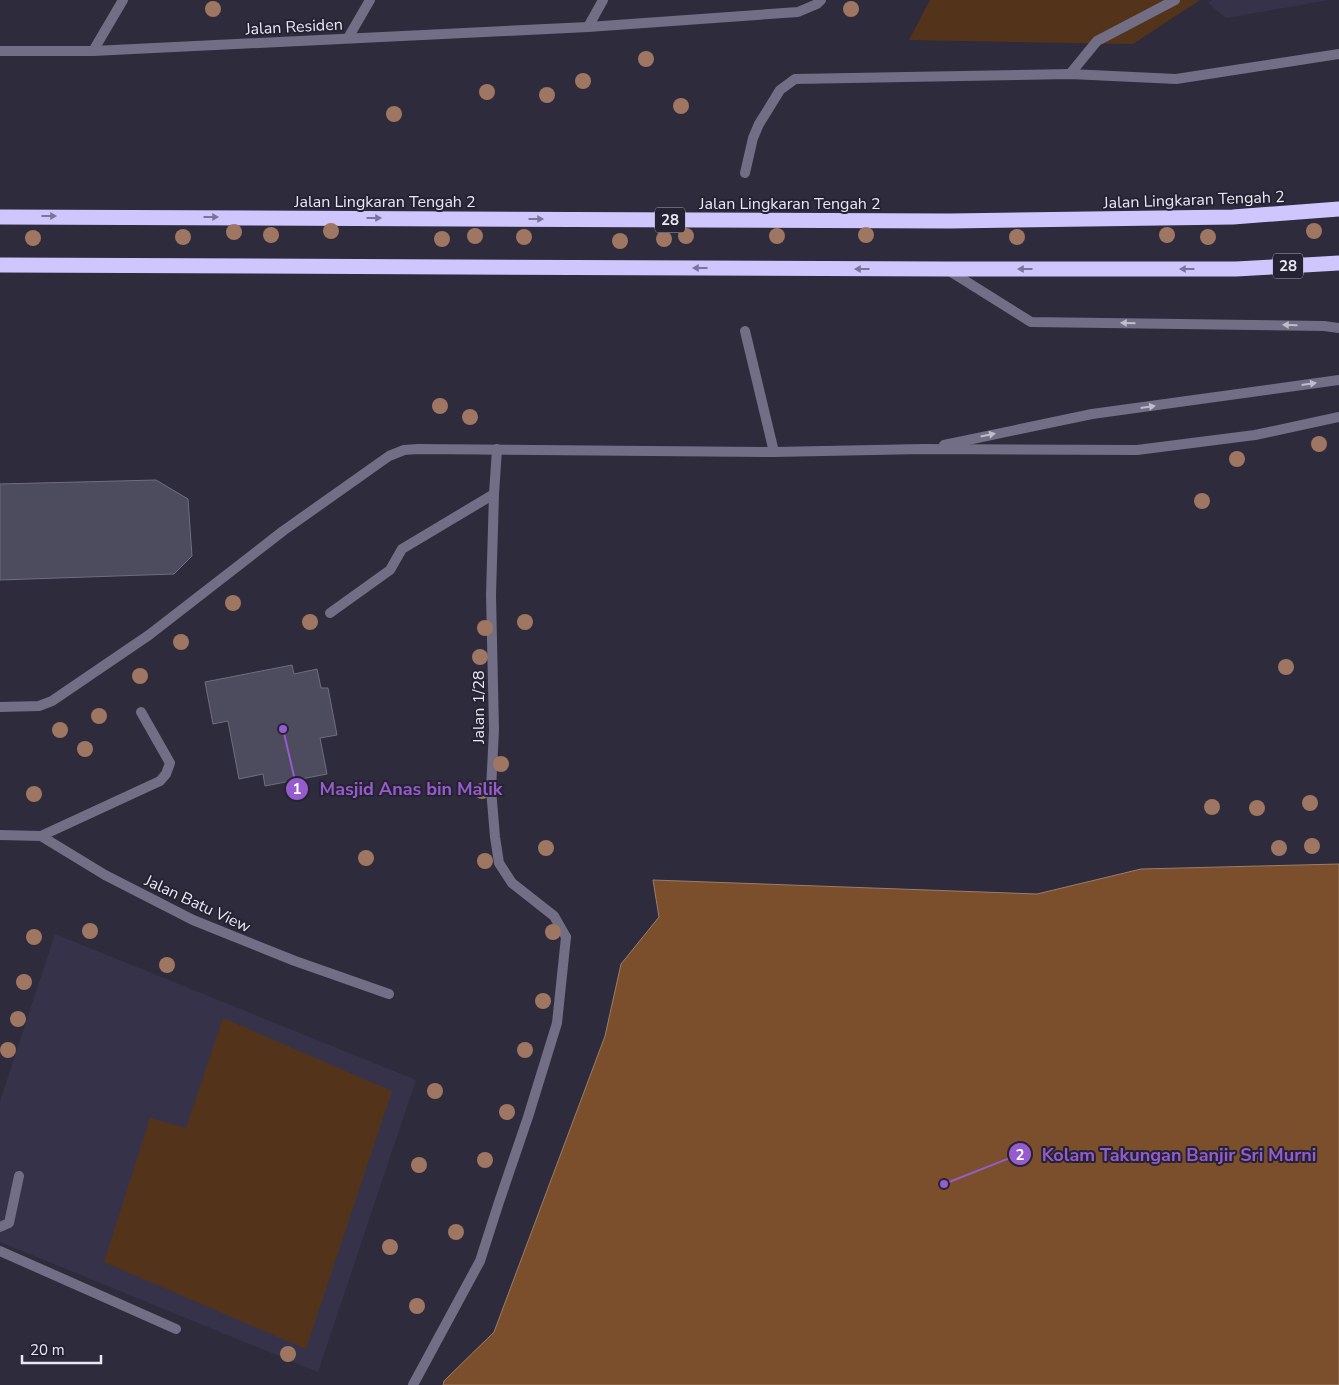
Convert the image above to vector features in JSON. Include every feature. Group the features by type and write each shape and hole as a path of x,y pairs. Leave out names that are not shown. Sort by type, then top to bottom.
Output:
{"highway":[{"name":"Jalan Lingkaran Tengah 2","path":"0,217 950,222 1232,217 1339,209"},
{"name":"28","path":"0,265 946,269 1236,268 1339,262"}],"street":[{"path":"93,51 123,0"},
{"path":"348,38 370,0"},
{"path":"588,27 604,0"},
{"name":"Jalan Residen","path":"0,52 93,51 588,27 798,12 817,4 821,0"},
{"path":"1070,74 1097,41 1175,0"},
{"path":"745,173 753,138 759,124 780,90 795,79 1070,74 1176,79 1339,54"},
{"path":"946,269 1030,322 1324,326 1339,328"},
{"path":"745,331 774,452"},
{"path":"923,449 1092,414 1339,380"},
{"path":"0,707 39,706 52,701 148,635 283,531 389,456 404,450 418,448 774,452 923,449 1137,450 1254,435 1339,417"},
{"name":"Jalan 1/28","path":"413,1385 480,1261 557,1023 566,938 554,916 512,884 499,863 495,837 492,789 494,730 491,595 494,494 498,449"},
{"path":"330,613 390,570 402,549 494,494"},
{"path":"0,836 41,836 160,781 166,774 170,763 141,712"},
{"name":"Jalan Batu View","path":"41,836 105,875 193,920 295,961 389,994"},
{"path":"0,1227 9,1223 19,1176"},
{"path":"0,1251 176,1329"}],"shaded area":[{"path":"930,0 1200,0 1133,44 909,40"},
{"path":"1212,0 1329,0 1226,18 1208,3"},
{"path":"1339,864 1339,1385 443,1385 444,1381 494,1332 605,1036 621,964 659,917 653,880 1037,894 1141,869"},
{"path":"55,934 416,1080 318,1372 0,1242 0,1101"},
{"path":"223,1018 392,1091 306,1349 104,1262 150,1118 186,1128"}],"building":[{"path":"156,480 188,499 192,556 174,574 0,580 0,484"},
{"path":"292,665 294,674 317,669 321,688 328,688 337,735 320,738 327,774 265,786 263,774 239,779 228,721 213,724 205,682"}],"place":[{"name":"Masjid Anas bin Malik","path":"283,729"},
{"name":"Kolam Takungan Banjir Sri Murni","path":"944,1184"}]}
